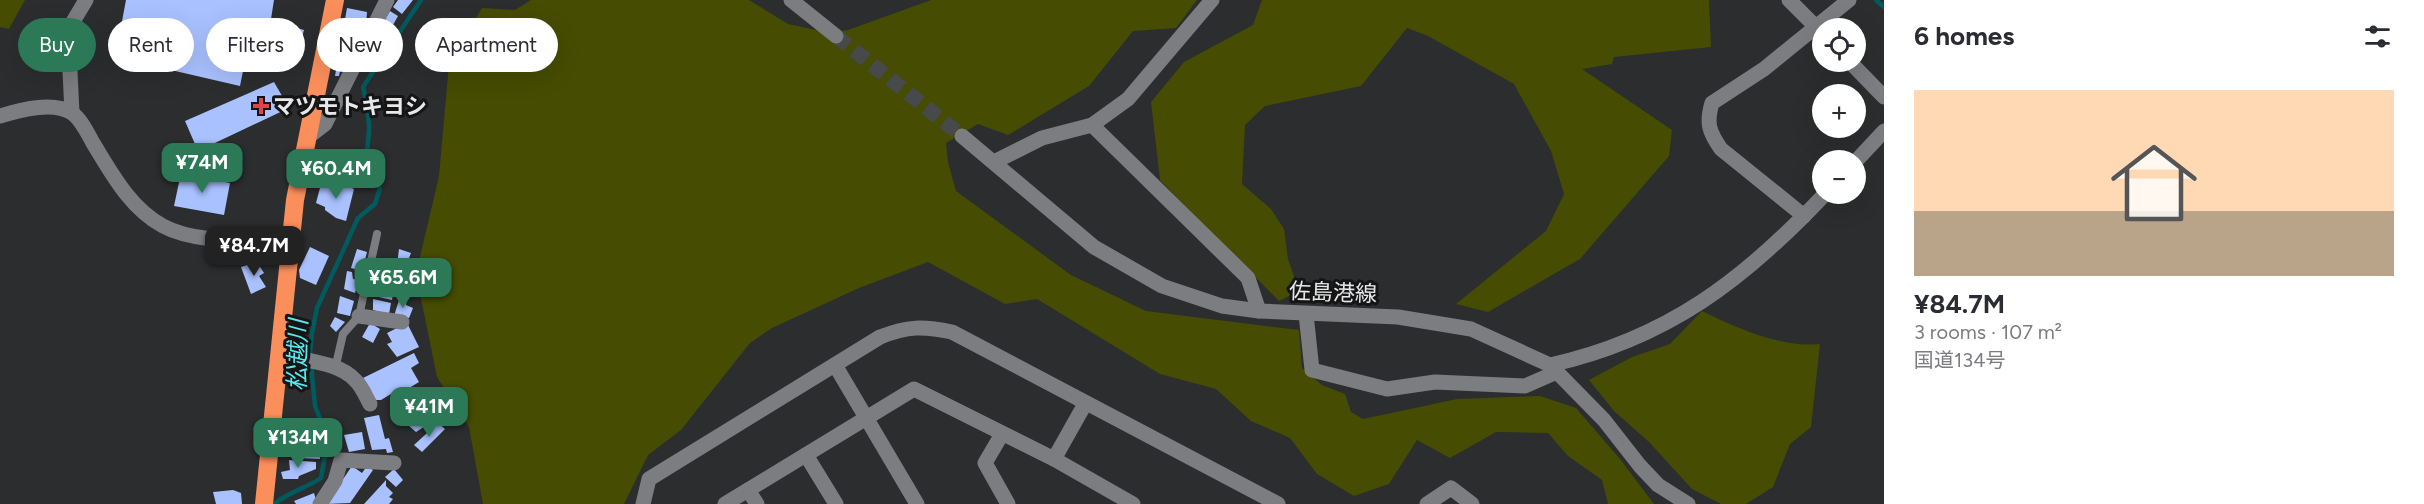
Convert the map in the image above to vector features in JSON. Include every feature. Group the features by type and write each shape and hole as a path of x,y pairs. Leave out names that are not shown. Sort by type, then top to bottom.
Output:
{"highway":[{"path":"263,501 295,200 334,0"}],"street":[{"path":"72,113 68,30 86,0"},
{"path":"308,137 325,124 387,0"},
{"path":"791,0 836,36"},
{"path":"994,162 1042,138 1092,125 1128,99 1212,0"},
{"path":"1789,0 1812,22"},
{"path":"1832,18 1849,0"},
{"path":"1804,216 1721,149 1711,136 1707,120 1712,103 1812,36"},
{"path":"1860,72 1884,97"},
{"path":"0,116 53,107 72,113 84,126 118,185 143,212 164,227 192,236 290,243"},
{"path":"1092,125 1248,278 1259,311"},
{"path":"1866,150 1884,131"},
{"name":"佐島港線","path":"962,136 1094,247 1133,272 1195,297 1222,306 1259,311 1398,316 1470,329 1554,368 1604,420 1658,485 1688,504"},
{"path":"1306,314 1312,370 1387,388 1435,382 1525,386 1554,368 1628,343 1685,312 1744,272 1815,204"},
{"path":"359,315 402,322"},
{"path":"643,504 649,479 835,365 896,331 903,328 929,327 952,332 1278,504"},
{"path":"279,354 329,366 356,380 370,404"},
{"path":"835,365 917,504"},
{"path":"725,504 914,389 1054,459 1133,504"},
{"path":"1054,459 1085,404"},
{"path":"1002,434 985,463 1008,504"},
{"path":"806,455 836,504"},
{"path":"320,504 334,481 340,460 394,463"},
{"path":"1427,504 1451,488 1472,504"},
{"path":"748,490 757,504"}],"lane":[{"path":"329,366 344,334 359,315 377,234"}],"green space":[{"path":"0,0 25,0 9,29 0,27"},
{"path":"531,0 749,0 788,24 830,33 848,30 931,0 1197,0 1176,28 1133,31 1089,86 1008,135 978,124 946,143 948,162 956,191 1071,275 1146,311 1299,330 1302,368 1322,385 1345,394 1351,412 1363,419 1457,399 1540,396 1576,408 1620,459 1654,504 1608,504 1602,480 1568,456 1548,433 1496,432 1450,458 1417,440 1389,484 1354,496 1317,474 1290,438 1251,421 1216,389 1160,374 1037,299 1005,304 928,262 859,288 772,328 750,343 681,430 648,455 624,504 483,504 469,427 437,377 416,274 439,176 448,72 558,72 558,18 476,18 482,8 515,10"},
{"path":"1262,0 1709,0 1711,47 1614,57 1612,64 1582,69 1672,130 1669,156 1580,259 1488,312 1456,304 1546,231 1564,194 1551,151 1514,84 1428,36 1407,28 1361,86 1265,106 1245,125 1242,184 1271,209 1284,229 1288,259 1299,291 1279,301 1160,180 1151,102 1184,62 1253,25"},
{"path":"1702,311 1744,330 1775,340 1820,344 1811,427 1790,444 1773,487 1746,504 1721,504 1692,489 1649,442 1614,411 1589,380 1632,357 1670,344"}],"building":[{"path":"126,0 274,0 271,18 206,18 206,72 243,72 240,86 180,72 194,72 194,18 123,18"},
{"path":"398,0 413,0 402,14 393,7"},
{"path":"347,8 367,12 367,18 345,18"},
{"path":"390,11 398,16 397,18 386,18"},
{"path":"274,82 289,108 198,151 185,121"},
{"path":"181,173 230,183 224,215 174,206"},
{"path":"340,183 354,189 346,221 336,218 325,210 325,207 316,203 321,184 338,189"},
{"path":"310,247 329,256 316,285 300,278 299,270"},
{"path":"357,249 367,252 362,271 351,268"},
{"path":"399,249 411,253 407,263 413,264 411,269 397,265"},
{"path":"257,262 264,273 259,276 266,287 251,294 241,267"},
{"path":"347,271 352,272 353,279 359,280 355,293 344,289"},
{"path":"380,271 399,274 396,286 372,283 372,277 379,278"},
{"path":"380,287 394,289 392,300 374,296 374,288 381,290"},
{"path":"340,296 354,301 350,316 337,313"},
{"path":"400,297 407,297 406,305 413,308 409,318 394,316"},
{"path":"373,299 391,303 389,314 373,310"},
{"path":"335,317 345,322 336,332 330,326"},
{"path":"370,323 380,329 373,343 362,337"},
{"path":"407,323 419,347 397,357 387,344 392,342 387,333"},
{"path":"414,353 419,363 411,368 419,382 401,393 399,389 381,400 375,400 363,378"},
{"path":"423,398 426,402 429,400 433,407 427,410 433,421 416,432 408,425 398,407 412,399"},
{"path":"379,415 385,439 389,438 393,452 387,453 386,449 372,450 364,418"},
{"path":"313,422 318,441 283,447 284,426"},
{"path":"438,423 445,429 422,452 414,445"},
{"path":"362,432 365,449 349,452 344,435"},
{"path":"319,444 320,459 298,458 297,451 314,451 314,445"},
{"path":"289,460 316,462 316,469 299,476 298,479 283,479 281,472 290,470"},
{"path":"352,466 362,473 367,466 373,470 350,503 326,504"},
{"path":"394,469 403,480 396,487 385,477"},
{"path":"386,480 386,486 393,493 389,497 393,499 389,504 364,504"},
{"path":"233,490 241,493 242,504 216,504 213,492"},
{"path":"314,493 316,500 313,504 296,504 294,501"}],"waterway":[{"name":"松越川","path":"274,504 321,478 328,439 315,406 310,353 317,308 358,218 375,204 380,188 368,165 369,125 363,87 421,0"},
{"path":"1876,0 1884,7"}],"tunnel":[{"path":"836,36 962,136"}],"place":[{"name":"マツモトキヨシ","path":"261,106"}]}
